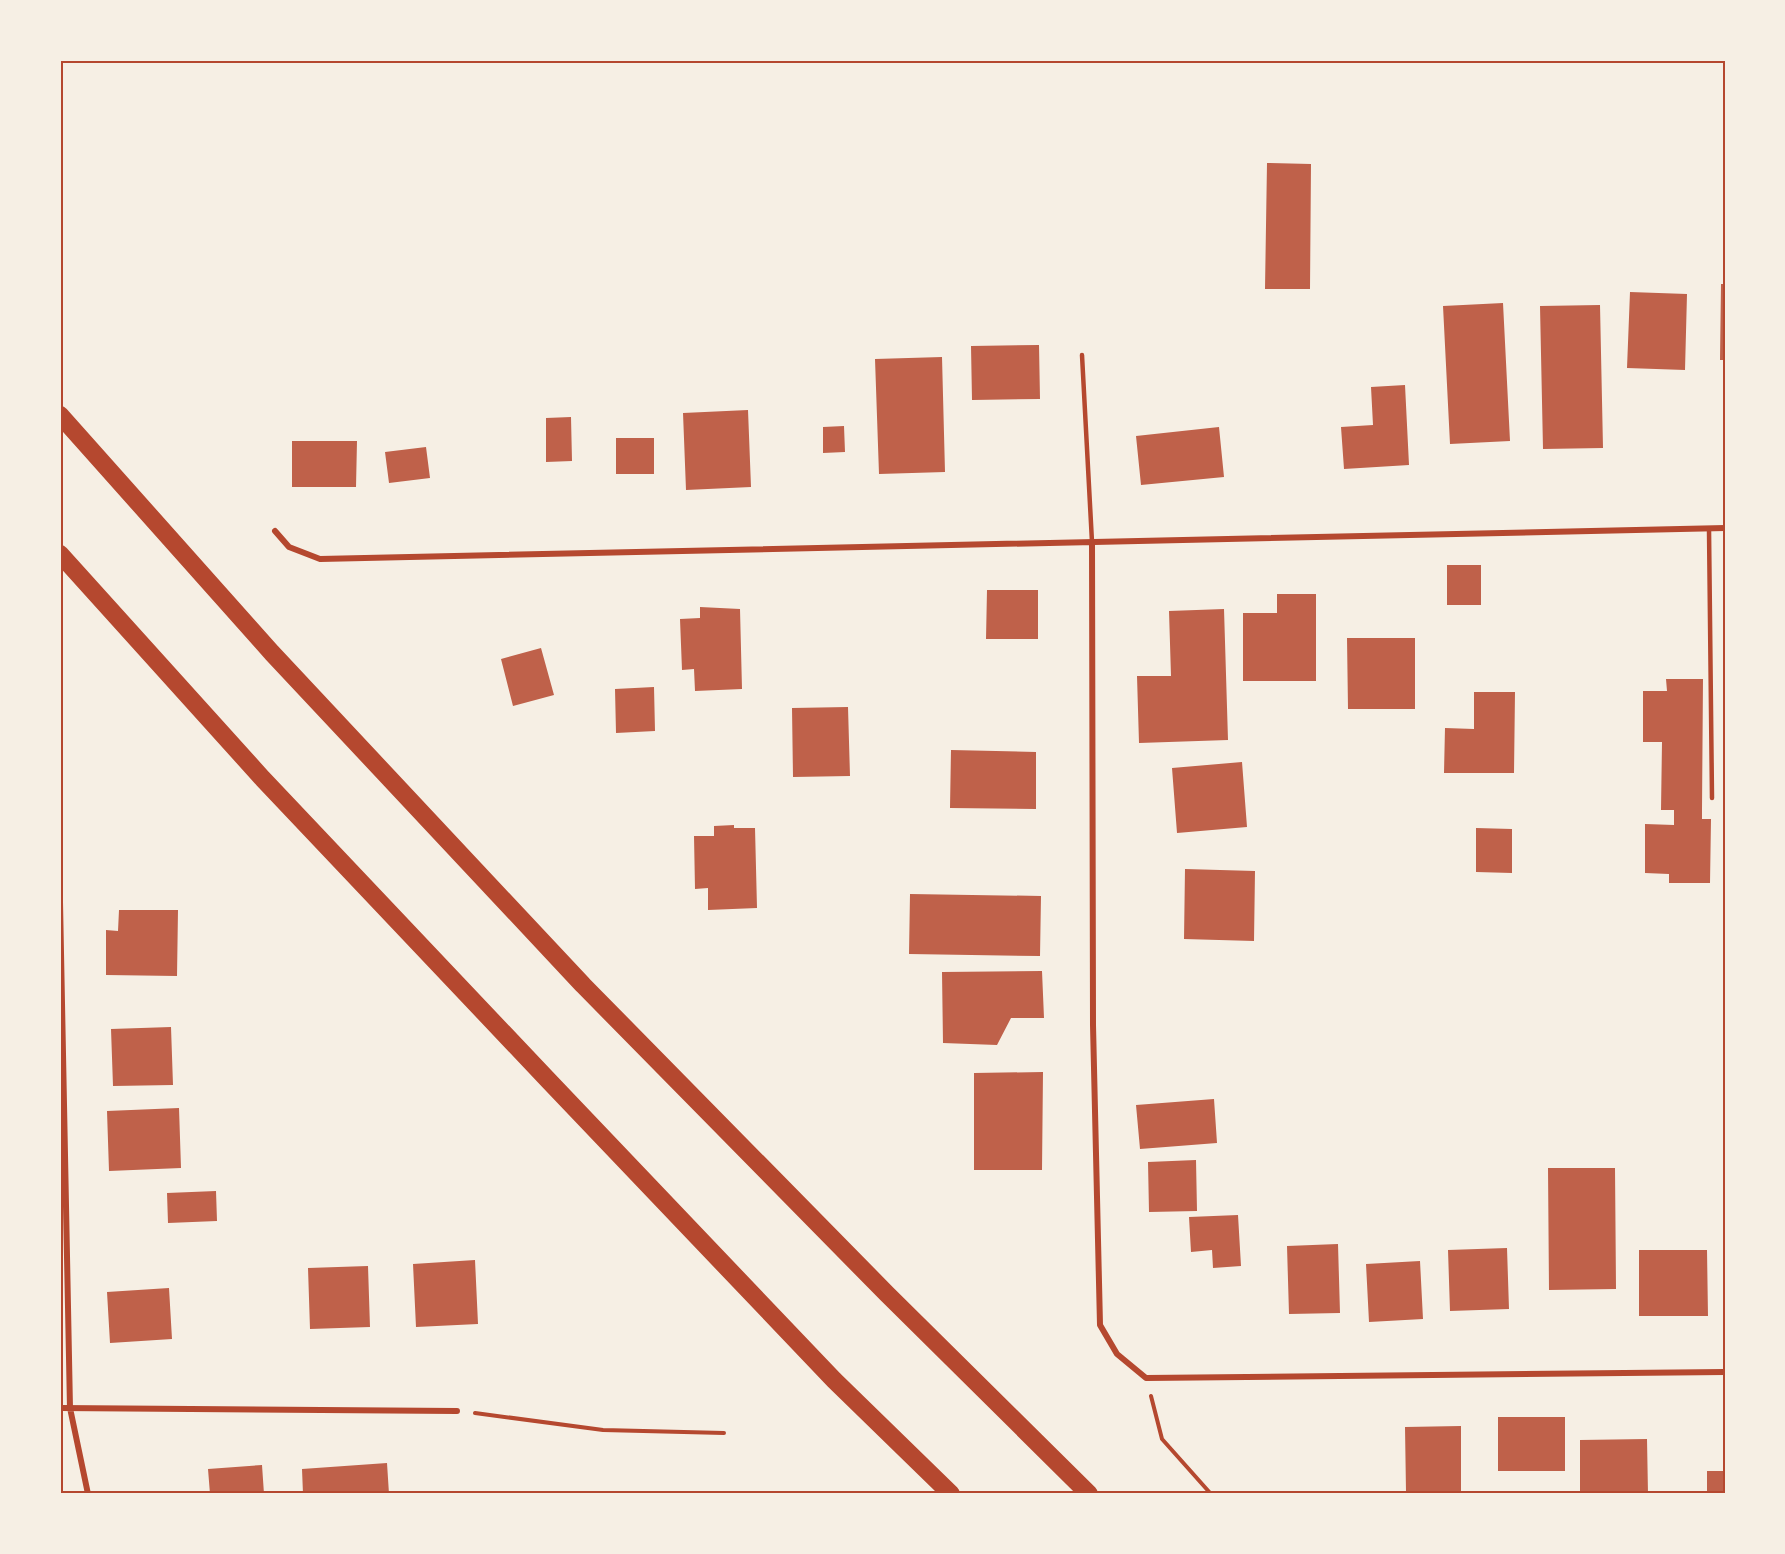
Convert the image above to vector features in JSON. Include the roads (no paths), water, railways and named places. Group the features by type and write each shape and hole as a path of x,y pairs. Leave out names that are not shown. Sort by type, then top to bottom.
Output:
{"highway":[{"path":"60,415 272,653 583,985 887,1294 1089,1494"},
{"path":"60,554 263,779 540,1072 834,1380 951,1494"}],"street":[{"path":"275,531 289,547 320,559 1725,528"},
{"path":"1092,542 1093,1014 1100,1325 1117,1354 1146,1378 1725,1372"},
{"path":"60,902 70,1408 88,1494"},
{"path":"60,1408 457,1411"}],"lane":[{"path":"1082,355 1092,542"},
{"path":"1708,529 1712,798"}]}
